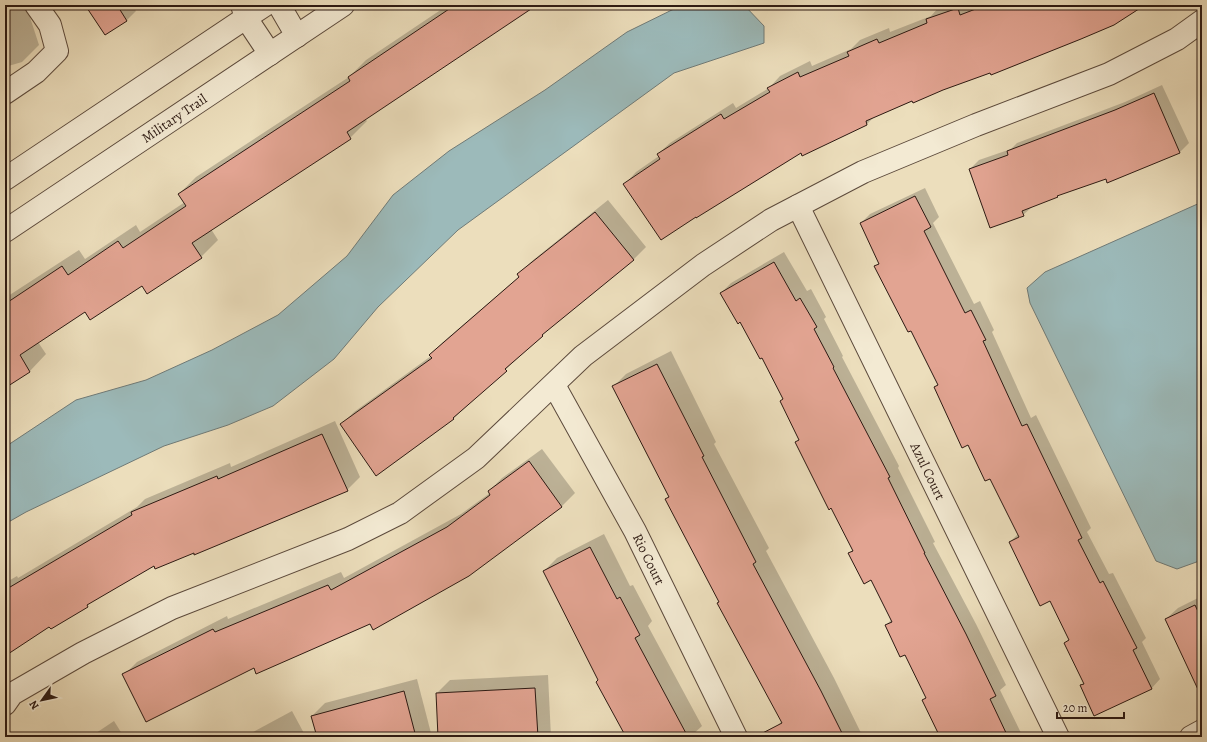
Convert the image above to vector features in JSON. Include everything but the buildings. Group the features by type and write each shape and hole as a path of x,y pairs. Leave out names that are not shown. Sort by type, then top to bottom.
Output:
{"street":[{"path":"5,93 36,72 57,51 50,25 36,5"},
{"path":"5,178 244,11 265,5"},
{"path":"279,5 297,36"},
{"name":"Military Trail","path":"5,231 343,5"},
{"path":"244,11 270,54"},
{"path":"5,704 12,694 18,690 83,653 172,608 348,539 400,513 476,458 583,356 703,265 771,220 863,172 976,125 1110,74 1177,39 1202,21"},
{"name":"Azul Court","path":"798,206 1058,737"},
{"name":"Rio Court","path":"554,385 635,532 736,737"},
{"path":"1191,737 1202,731"}],"water":[{"path":"682,5 744,5 764,26 764,43 674,73 458,230 378,307 334,359 273,406 228,425 164,446 26,512 5,524 5,447 76,400 146,380 212,350 278,315 347,256 393,195 449,151 545,90 627,32"},
{"path":"1202,202 1202,560 1177,569 1156,561 1030,303 1027,288 1045,272"}]}
